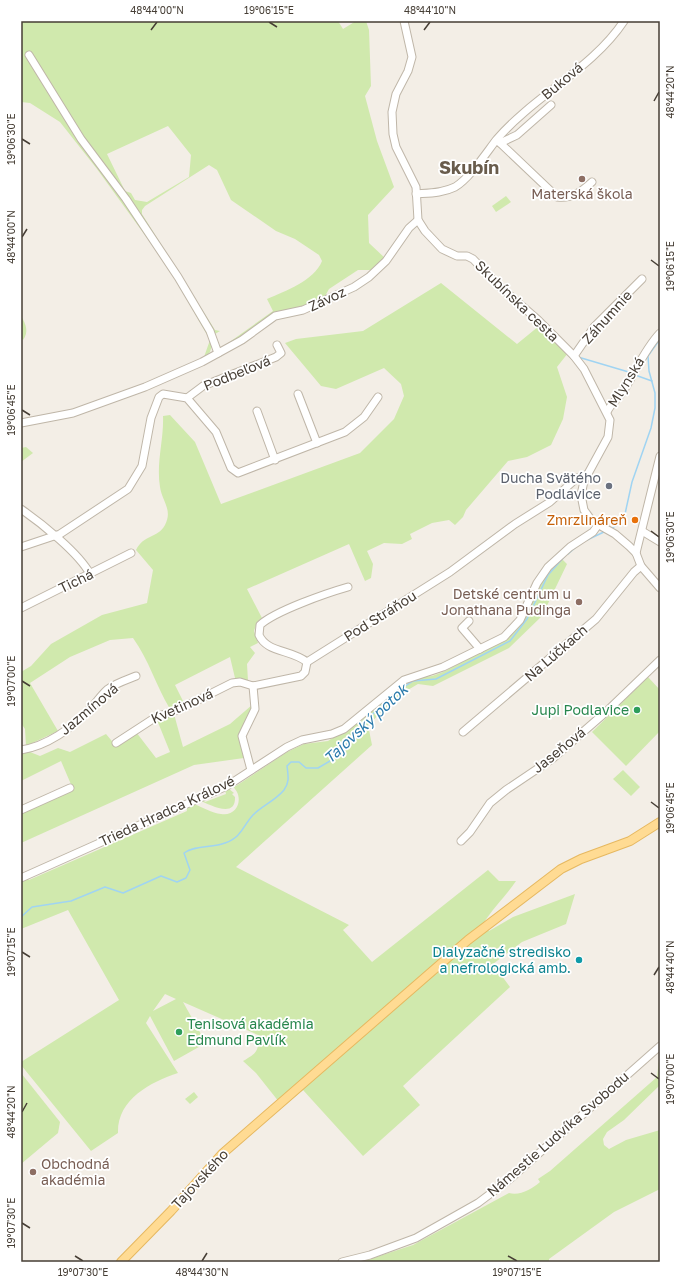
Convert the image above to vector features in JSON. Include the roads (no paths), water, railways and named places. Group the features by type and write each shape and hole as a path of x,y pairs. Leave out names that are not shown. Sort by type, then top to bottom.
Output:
{"main road":[{"name":"Tajovského","path":"121,1262 170,1211 212,1163 468,940 555,873 581,859 630,841 660,822"}],"street":[{"path":"404,21 412,57 408,71 396,94 392,112 393,134 396,147 413,180 416,194 418,220"},
{"name":"Buková","path":"416,194 434,193 455,187 498,141 508,126 586,62 613,35 624,21"},
{"path":"29,54 81,139 126,199 178,277 210,331 218,353"},
{"name":"Buková","path":"498,141 517,135 551,105"},
{"path":"498,141 557,197 562,198 576,195 592,182"},
{"name":"Závoz","path":"21,423 73,413 170,377 202,362 242,340 275,316 311,307 366,279 386,261 409,228 418,220"},
{"name":"Skubínska cesta","path":"418,220 425,231 442,249 457,256 467,256 473,259 498,285 538,320 574,356 584,369 610,420 608,437 586,475 582,487 581,503 586,515 624,540 636,553"},
{"name":"Záhumnie","path":"574,356 594,327 642,279"},
{"name":"Mlynská","path":"607,412 612,402 624,390 645,352 660,333"},
{"name":"Podbeľová","path":"187,398 203,386 276,358 281,353 277,345"},
{"path":"21,547 55,536 112,501 131,485 142,466 148,428 159,397 166,393 187,398 216,432 231,468 235,473 240,473 276,460 352,427 370,410 378,397"},
{"path":"298,394 317,443"},
{"path":"257,411 276,460"},
{"path":"660,456 636,553 641,566 660,588"},
{"name":"Pod Stráňou","path":"307,662 450,572 515,524 550,502 577,478 586,475"},
{"path":"21,509 55,536 84,564 90,574"},
{"name":"Trieda Hradca Králové","path":"21,878 228,786 287,747 302,740 332,734 351,725 404,680 443,667 504,637 512,630 526,609 537,583 548,567 570,547 601,526"},
{"path":"642,531 660,542"},
{"name":"Tichá","path":"21,608 131,553"},
{"name":"Na Lúčkach","path":"463,732 596,619 634,572 641,566"},
{"path":"307,662 293,653 270,648 265,645 258,635 260,625 265,621 296,607 348,587"},
{"path":"469,621 461,628 480,649"},
{"name":"Jaseňová","path":"461,841 473,828 490,803 552,758 660,660"},
{"name":"Kvetinová","path":"116,743 156,717 180,709 232,683 240,682 253,686 301,676 305,672 307,662"},
{"name":"Jazmínová","path":"21,750 35,746 58,735 85,714 106,691 117,684 136,676"},
{"path":"251,770 242,736 255,709 253,686"},
{"path":"21,810 70,788"},
{"name":"Námestie Ludvíka Svobodu","path":"342,1262 370,1255 416,1238 449,1221 478,1203 510,1179 660,1046"}],"waterway":[{"name":"Tajovský potok","path":"611,529 621,522 625,514 632,482 651,428 655,408 655,393 649,371 648,356 660,339"},
{"path":"578,357 632,373"},
{"path":"635,375 652,381"},
{"name":"Tajovský potok","path":"587,540 606,531"},
{"name":"Tajovský potok","path":"568,554 576,547"},
{"name":"Tajovský potok","path":"21,917 32,907 71,901 105,887 123,893 161,876 177,882 186,878 190,870 184,853 188,850 220,845 235,838 253,815 284,790 288,781 287,766 291,762 299,762 306,768 318,768 341,752 363,723 400,689 413,681 436,679 510,641 527,619 548,575 565,556"}],"place":[{"name":"Materská škola","path":"582,179"},
{"name":"Ducha Svätého Podlavice","path":"609,486"},
{"name":"Zmrzlináreň","path":"635,520"},
{"name":"Detské centrum u Jonathana Pudinga","path":"579,602"},
{"name":"Jupi Podlavice","path":"637,710"},
{"name":"Dialyzačné stredisko a nefrologická amb.","path":"579,960"},
{"name":"Tenisová akadémia Edmund Pavlík","path":"179,1032"},
{"name":"Obchodná akadémia","path":"33,1172"}],"district":[{"name":"Skubín","path":"469,168"}]}
